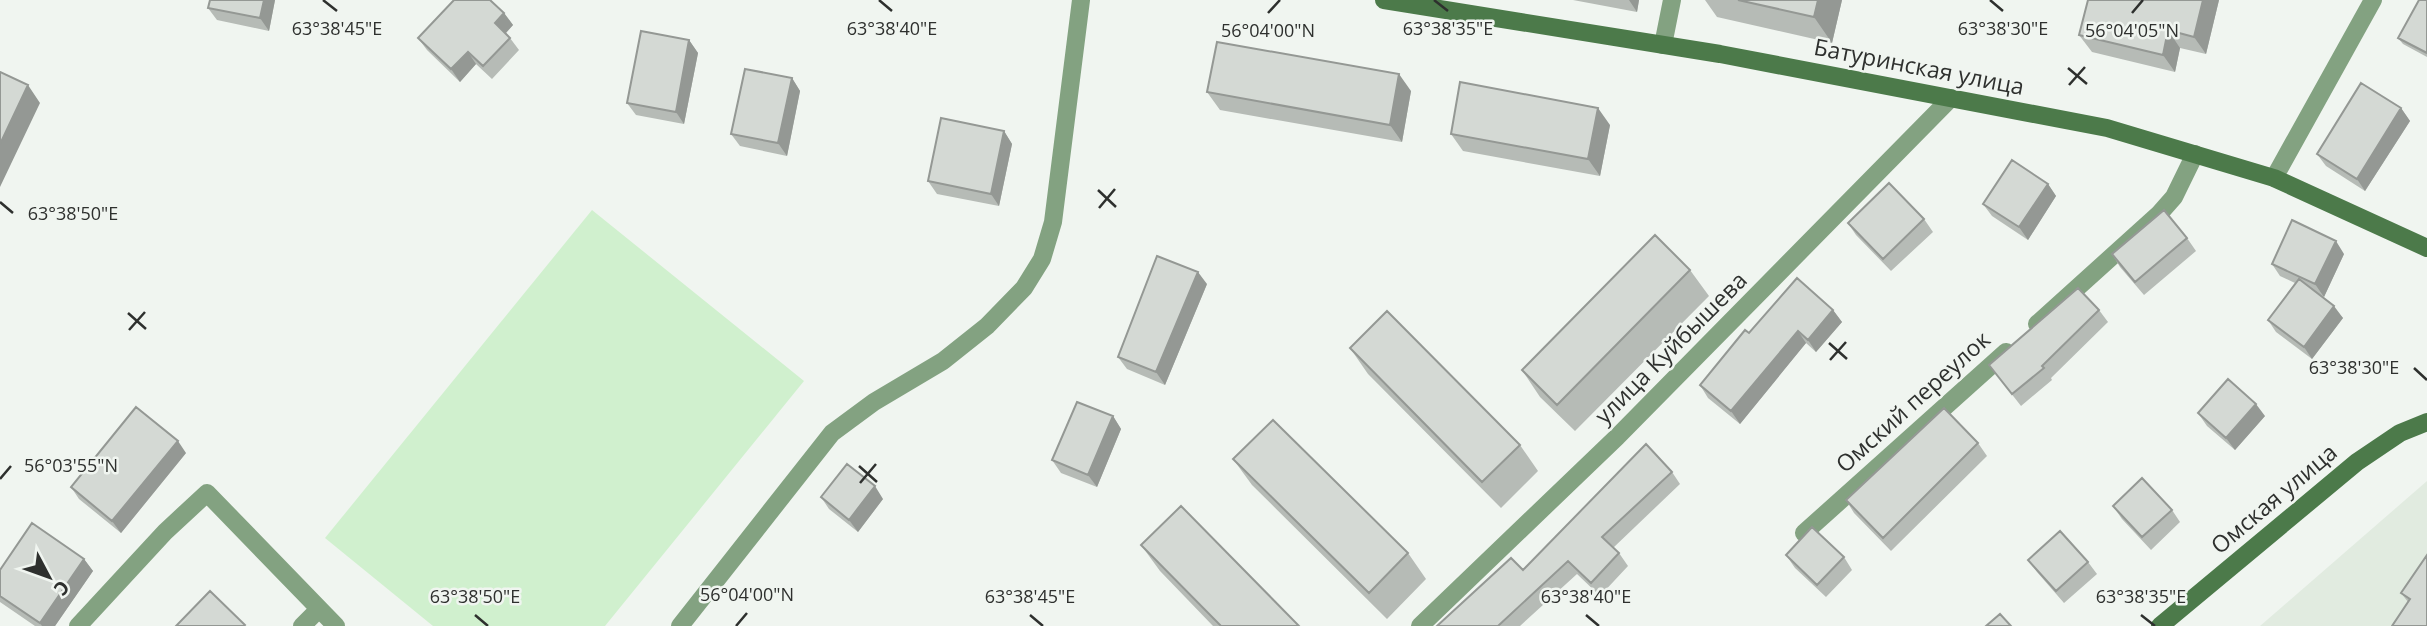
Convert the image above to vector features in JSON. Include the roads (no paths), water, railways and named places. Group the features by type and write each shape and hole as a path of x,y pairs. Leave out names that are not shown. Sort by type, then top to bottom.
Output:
{"main road":[{"name":"Батуринская улица","path":"1384,0 1663,45 2107,128 2274,178 2427,248"},
{"name":"Омская улица","path":"2160,626 2357,462 2400,433 2427,422"}],"street":[{"path":"680,626 832,433 874,402 943,361 987,326 1024,288 1042,259 1052,222 1081,0"},
{"path":"1663,45 1672,0"},
{"path":"2274,178 2373,0"},
{"name":"улица Куйбышева","path":"1420,626 1617,437 1951,98"},
{"name":"Омский переулок","path":"1804,533 2159,214 2174,197 2195,154"},
{"path":"78,626 207,493 336,626"},
{"path":"302,626 318,610"}]}
